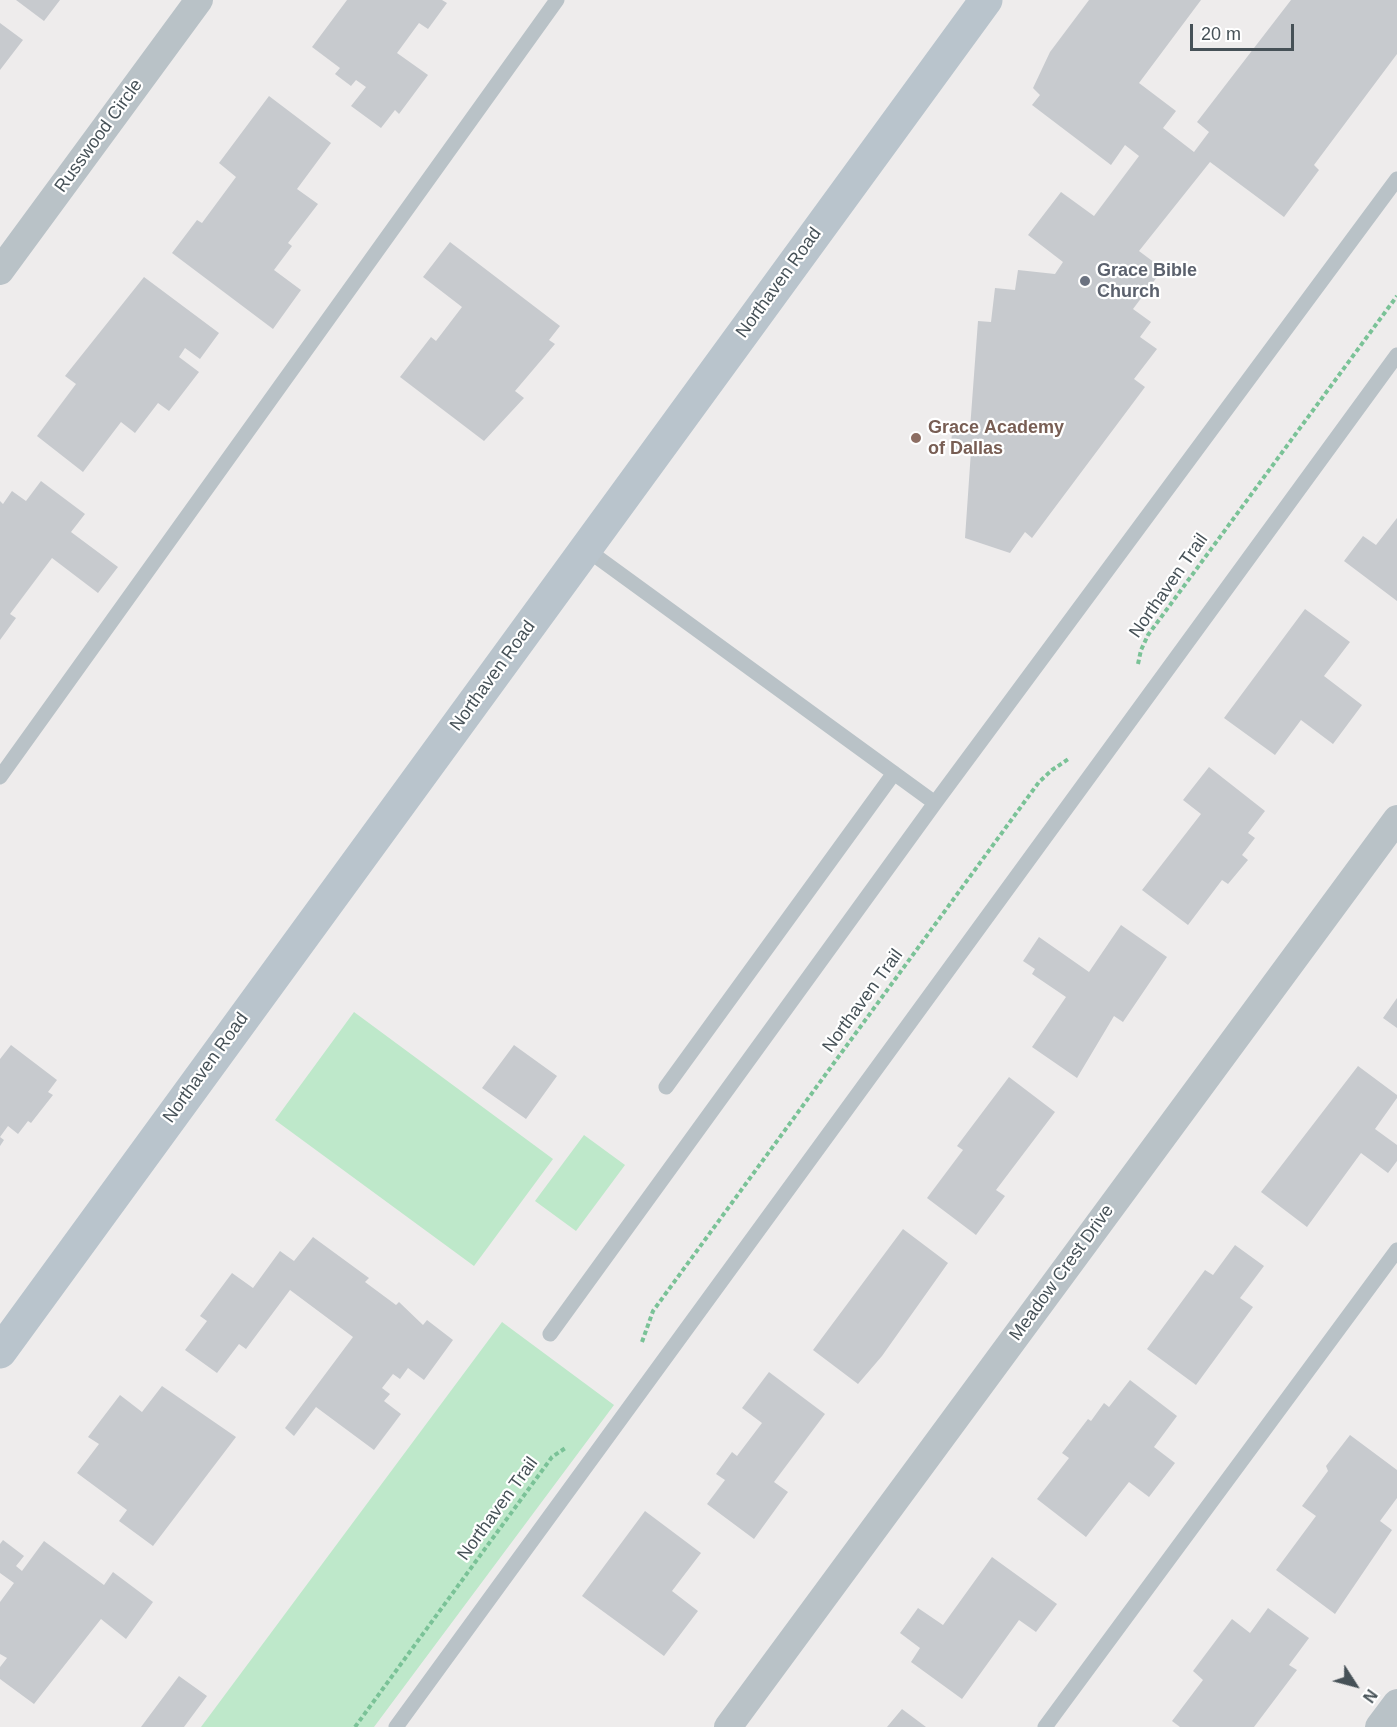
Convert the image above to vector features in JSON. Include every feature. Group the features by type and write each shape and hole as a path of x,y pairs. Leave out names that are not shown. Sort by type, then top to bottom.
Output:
{"street":[{"name":"Russwood Circle","path":"0,271 199,0"},
{"name":"Northaven Road","path":"0,1352 986,0"},
{"name":"Meadow Crest Drive","path":"728,1727 1397,819"},
{"path":"1379,1727 1397,1703"}],"lane":[{"path":"0,777 557,0"},
{"path":"550,1334 935,803 1397,179"},
{"path":"396,1727 1397,355"},
{"path":"586,549 935,803"},
{"path":"666,1087 894,773"},
{"path":"1045,1727 1397,1250"}],"path":[{"name":"Northaven Trail","path":"1136,673 1141,650 1148,634 1397,296"},
{"name":"Northaven Trail","path":"640,1349 653,1311 1039,782 1071,758"},
{"name":"Northaven Trail","path":"355,1727 552,1457 571,1443"}],"green space":[{"path":"354,1012 553,1159 474,1266 275,1120"},
{"path":"584,1135 625,1165 576,1231 535,1201"},
{"path":"502,1322 614,1405 374,1727 201,1727"}],"building":[{"path":"16,0 60,0 44,21"},
{"path":"347,0 442,0 447,3 428,29 419,23 397,53 428,75 399,114 395,110 381,128 351,106 366,87 356,80 351,86 335,74 340,68 312,47"},
{"name":"Grace Bible Church","path":"1089,0 1201,0 1139,83 1176,111 1163,128 1194,152 1209,132 1197,122 1291,0 1397,0 1397,54 1314,165 1319,170 1284,217 1210,162 1139,251 1163,269 1133,309 1151,322 1140,337 1157,349 1134,379 1145,387 1032,538 1025,532 1010,553 965,538 971,451 950,449 953,427 970,429 978,321 991,322 995,288 1015,290 1018,270 1055,274 1063,262 1028,235 1061,192 1094,216 1139,156 1125,145 1111,165 1032,105 1040,95 1033,88 1050,52"},
{"path":"0,23 23,40 0,70"},
{"path":"269,96 331,143 297,189 318,204 288,243 292,246 274,270 301,290 273,329 172,253 197,220 202,223 236,177 219,163"},
{"path":"450,242 560,326 549,340 555,344 515,391 524,398 484,441 400,377 431,337 436,341 462,307 423,277"},
{"path":"144,277 219,333 200,359 185,348 179,357 199,372 169,411 158,403 135,433 121,422 83,472 37,436 76,384 65,376"},
{"path":"41,481 85,514 71,532 118,567 98,593 52,558 10,614 16,618 0,640 0,501 3,504 12,491 26,501"},
{"path":"1397,518 1397,601 1344,561 1363,536 1376,545"},
{"path":"1305,609 1350,642 1324,676 1362,705 1333,744 1301,720 1275,755 1224,718"},
{"path":"1209,767 1265,811 1248,833 1255,838 1242,855 1248,860 1228,884 1222,880 1188,925 1142,890 1201,814 1183,800"},
{"path":"1121,925 1167,957 1123,1022 1114,1016 1077,1078 1032,1047 1066,997 1032,974 1035,969 1023,961 1039,937 1089,972"},
{"path":"1397,998 1397,1028 1383,1018"},
{"path":"11,1045 57,1080 48,1092 53,1095 31,1123 28,1121 18,1134 8,1126 0,1137 0,1059"},
{"path":"514,1045 557,1076 526,1119 482,1088"},
{"path":"1358,1066 1397,1095 1375,1129 1397,1145 1397,1161 1388,1173 1361,1153 1307,1227 1261,1192"},
{"path":"1009,1077 1055,1112 996,1190 1005,1196 976,1235 927,1198 963,1150 957,1146"},
{"path":"903,1229 948,1263 882,1356 858,1384 813,1350"},
{"path":"313,1237 369,1278 365,1282 396,1305 399,1302 423,1325 427,1320 453,1340 424,1380 408,1368 400,1379 393,1374 382,1388 390,1394 384,1401 401,1414 374,1450 316,1407 294,1436 285,1428 353,1337 290,1290 246,1349 239,1344 217,1373 185,1350 207,1321 200,1316 232,1273 253,1288 280,1251 294,1261"},
{"path":"1235,1245 1264,1266 1240,1298 1253,1307 1196,1385 1147,1349 1205,1270 1213,1275"},
{"path":"769,1372 825,1414 774,1482 788,1492 754,1539 707,1504 725,1480 716,1474 732,1452 737,1456 762,1423 742,1408"},
{"path":"1130,1380 1177,1416 1154,1447 1175,1463 1149,1497 1129,1482 1086,1537 1037,1499 1069,1458 1062,1453 1088,1419 1091,1421 1104,1403 1109,1407"},
{"path":"162,1386 236,1437 153,1546 119,1521 127,1510 77,1473 99,1444 88,1437 120,1395 142,1412"},
{"path":"1350,1435 1397,1470 1397,1498 1380,1521 1392,1530 1335,1614 1276,1570 1316,1516 1302,1506 1328,1471 1326,1466"},
{"path":"645,1511 701,1553 672,1591 698,1611 664,1656 582,1596"},
{"path":"3,1540 24,1556 16,1566 22,1571 44,1541 104,1585 113,1572 153,1602 126,1639 101,1619 34,1704 0,1679 0,1667 7,1658 0,1654 0,1602 14,1583 0,1573 0,1544"},
{"path":"992,1557 1057,1604 1036,1632 1019,1620 962,1699 911,1662 920,1648 900,1633 918,1608 943,1625"},
{"path":"1268,1608 1309,1638 1289,1665 1297,1670 1254,1727 1180,1727 1172,1721 1203,1680 1193,1671 1232,1619 1250,1633"},
{"path":"179,1676 207,1696 184,1727 141,1727"},
{"path":"902,1709 926,1727 887,1727"}],"place":[{"name":"Grace Bible Church","path":"1085,281"},
{"name":"Grace Academy of Dallas","path":"916,438"}]}
